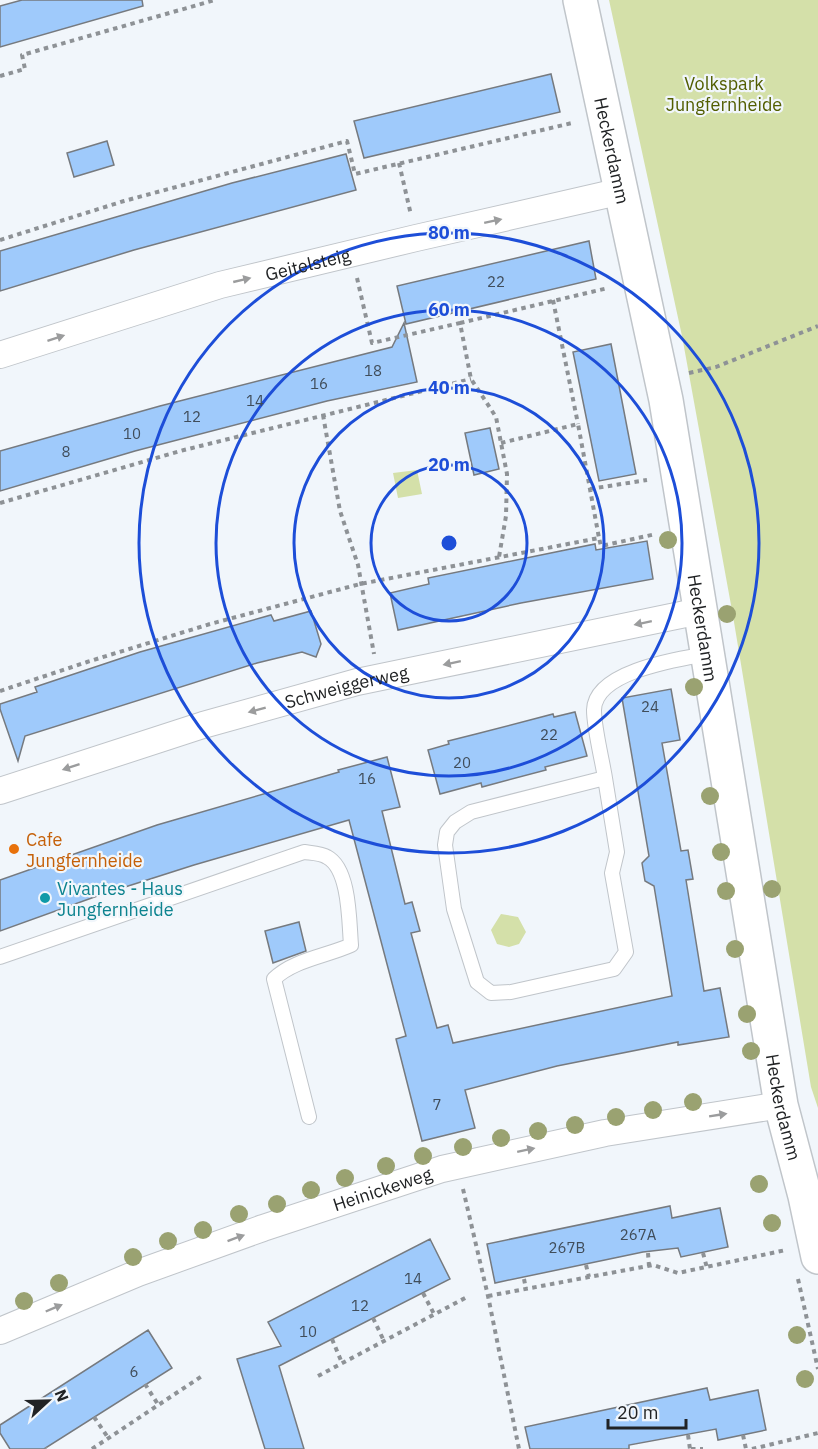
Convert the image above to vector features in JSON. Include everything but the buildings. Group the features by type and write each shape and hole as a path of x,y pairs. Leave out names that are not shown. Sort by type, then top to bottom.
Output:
{"street":[{"name":"Heckerdamm","path":"580,0 666,400 781,1105 818,1257"},
{"name":"Geitelsteig","path":"0,355 220,285 621,191"},
{"name":"Schweiggerweg","path":"0,791 203,725 379,678 700,611"},
{"name":"Heinickeweg","path":"0,1331 138,1273 221,1243 458,1165 606,1133 781,1105"}],"lane":[{"path":"605,778 471,813 455,822 447,832 445,845 454,909 477,982 491,993 511,992 614,969 626,952 612,873 617,852 594,708 602,691 623,676 665,662 707,654"},
{"path":"0,957 304,852 327,857 340,871 347,897 351,945 281,972 274,979 309,1117"}],"path":[{"path":"0,76 25,69 22,55 215,0"},
{"path":"0,240 124,201 346,141 355,174 572,123"},
{"path":"399,164 416,238"},
{"path":"351,254 372,343 608,288"},
{"path":"553,300 601,546 656,534"},
{"path":"460,323 471,379 496,417 507,474 506,516 499,557"},
{"path":"716,367 818,326"},
{"path":"0,503 142,461 471,379"},
{"path":"323,415 340,511 358,565 379,678"},
{"path":"501,443 578,424"},
{"path":"590,489 647,480"},
{"path":"0,691 210,624 360,584 599,538"},
{"path":"458,1165 488,1296 519,1449"},
{"path":"488,1296 653,1265 678,1274 786,1250"},
{"path":"648,1253 649,1266"},
{"path":"703,1253 706,1268"},
{"path":"586,1265 589,1277"},
{"path":"524,1279 526,1289"},
{"path":"423,1293 434,1314"},
{"path":"318,1376 467,1297"},
{"path":"372,1318 384,1341"},
{"path":"332,1339 342,1363"},
{"path":"92,1449 202,1376"},
{"path":"145,1384 159,1406"},
{"path":"94,1417 109,1439"},
{"path":"752,1449 818,1433"},
{"path":"688,1435 690,1449 703,1449"},
{"path":"743,1435 746,1449"}],"green space":[{"name":"Volkspark Jungfernheide","path":"609,0 818,0 818,1108 811,1087 733,616 682,336"},
{"path":"417,470 422,494 398,498 393,473"},
{"path":"501,914 518,917 526,932 519,944 509,947 497,944 491,930"}],"place":[{"name":"Cafe Jungfernheide","path":"14,849"},
{"name":"Vivantes - Haus Jungfernheide","path":"45,898"}]}
